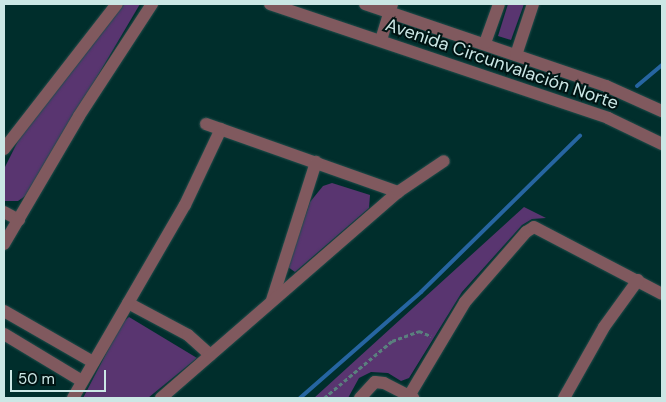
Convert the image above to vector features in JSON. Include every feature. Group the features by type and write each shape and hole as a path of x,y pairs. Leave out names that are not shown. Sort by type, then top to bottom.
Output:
{"street":[{"path":"4,149 117,4"},
{"path":"4,244 79,116 152,4"},
{"name":"Avenida Circunvalación Norte","path":"270,4 608,118 662,144"},
{"name":"Avenida Circunvalación Norte","path":"365,4 391,8 516,55 606,86 662,111"},
{"path":"484,43 499,4"},
{"path":"516,55 533,4"},
{"path":"381,40 391,8"},
{"path":"206,124 398,192"},
{"path":"73,398 185,205 221,129"},
{"path":"161,398 398,192 444,161"},
{"path":"272,300 316,162"},
{"path":"4,212 19,220"},
{"path":"360,398 375,382 411,397 441,341 465,302 534,226 662,294"},
{"path":"564,398 604,326 638,280"},
{"path":"128,304 188,335 210,355"},
{"path":"4,311 93,362"},
{"path":"4,334 82,380"}],"path":[{"path":"324,398 392,342 420,331 441,341"}],"shaded area":[{"path":"124,4 140,4 28,194 18,201 4,201 4,169 22,133"},
{"path":"508,4 524,4 511,40 498,36"},
{"path":"332,183 370,195 369,208 295,272 288,267 310,202 323,186"},
{"path":"524,207 546,218 532,219 522,225 462,292 409,378 401,381 388,373 371,372 359,378 348,398 314,398"},
{"path":"129,317 197,358 148,398 83,398 122,323"}],"waterway":[{"path":"637,86 662,65"},
{"path":"300,398 421,292 580,136"}]}
